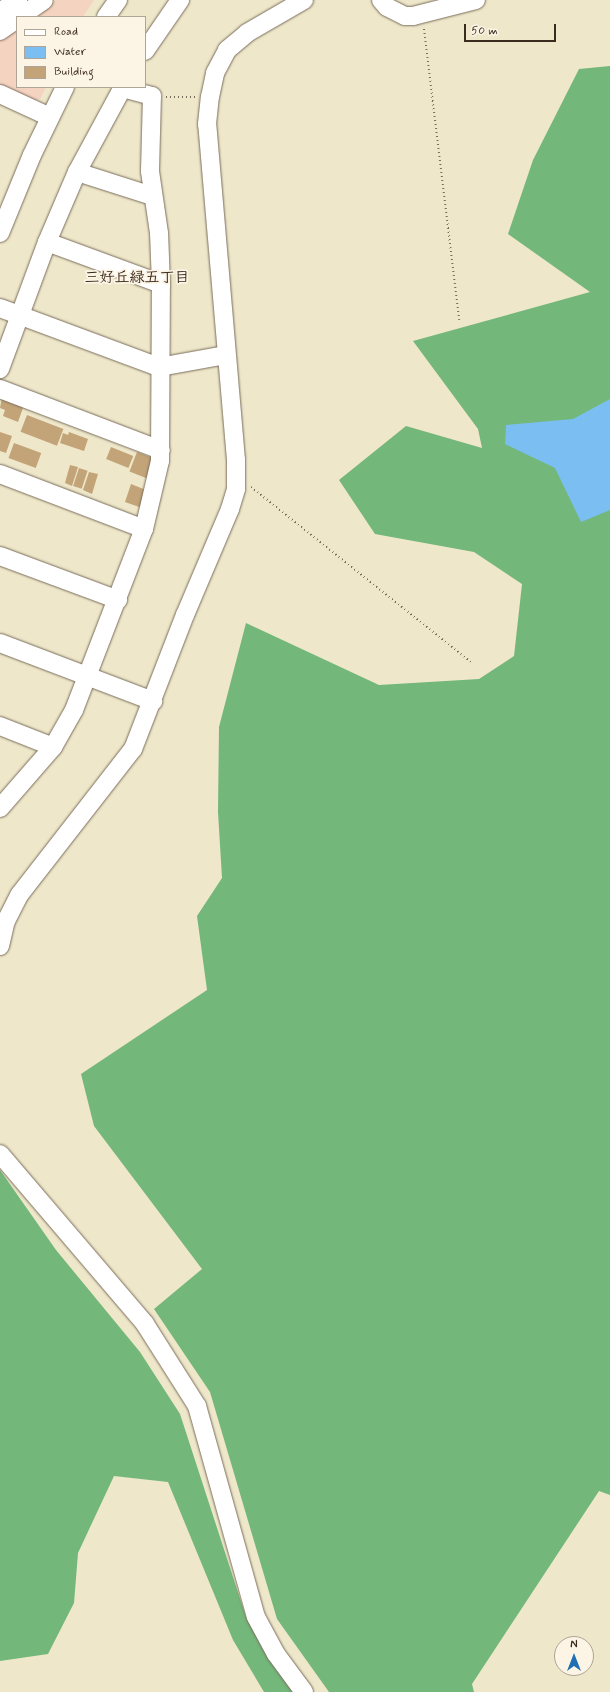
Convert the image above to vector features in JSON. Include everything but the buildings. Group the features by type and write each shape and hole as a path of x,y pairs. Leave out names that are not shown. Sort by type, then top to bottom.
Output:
{"street":[{"path":"0,12 18,0"},
{"path":"21,16 44,0"},
{"path":"107,16 118,0"},
{"path":"146,50 180,0"},
{"path":"0,946 6,921 20,894 133,749 153,701 185,615 230,509 236,489 236,475 207,124 210,97 215,73 227,50 247,33 304,0"},
{"path":"381,0 388,7 405,16 422,14 442,5 476,0"},
{"path":"0,31 16,20"},
{"path":"0,233 50,117 64,88"},
{"path":"0,369 47,242 77,172 122,88"},
{"path":"0,808 53,747 74,710 118,600 144,528 156,485 161,450 159,367 161,284 159,233 152,196 152,96 126,88"},
{"path":"2,99 50,117"},
{"path":"77,172 152,196"},
{"path":"47,242 161,284"},
{"path":"0,308 159,367 226,356"},
{"path":"0,389 161,450"},
{"path":"0,474 144,528"},
{"path":"0,556 118,600"},
{"path":"0,643 153,701"},
{"path":"0,726 53,747"},
{"path":"0,1154 144,1324 197,1406 256,1617 276,1654 304,1692"}],"path":[{"path":"422,14 459,320"},
{"path":"152,96 210,97"},
{"path":"236,475 472,663"}],"shaded area":[{"path":"56,0 94,0 84,16 32,16"},
{"path":"16,27 16,88 46,88 40,99 34,101 0,85 0,37"}],"green space":[{"path":"610,66 610,1495 599,1491 472,1684 474,1692 329,1692 277,1619 210,1392 154,1309 202,1269 94,1126 81,1074 207,990 197,916 222,878 218,812 219,727 246,623 379,685 479,679 514,656 522,584 474,552 375,534 339,480 406,426 482,448 478,429 413,341 590,292 508,234 533,160 579,69"},
{"path":"0,1170 56,1250 140,1352 180,1414 246,1617 271,1658 297,1692 264,1692 233,1640 168,1482 114,1476 78,1553 74,1603 48,1654 0,1661"}],"water":[{"path":"610,399 610,510 581,522 555,468 505,444 506,425 573,419"}],"district":[{"name":"三好丘緑五丁目","path":"137,279"}]}
